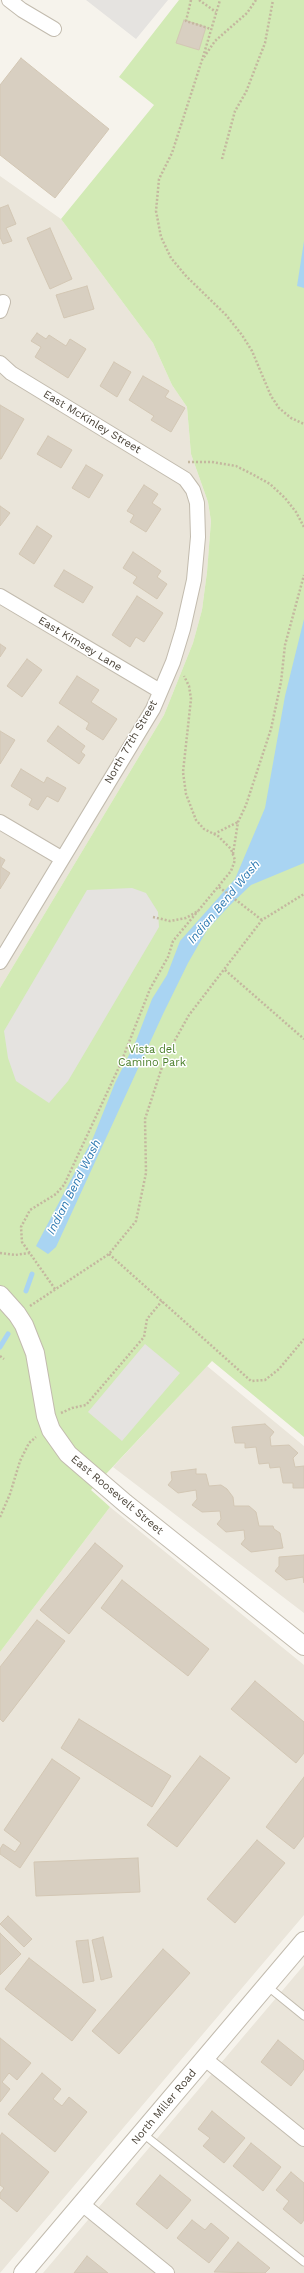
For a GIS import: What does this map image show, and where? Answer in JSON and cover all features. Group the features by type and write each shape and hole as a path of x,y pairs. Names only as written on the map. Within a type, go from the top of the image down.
{"street":[{"path":"9,0 22,10 54,29"},
{"name":"East McKinley Street","path":"0,363 11,373 185,479"},
{"name":"North 77th Street","path":"0,962 61,858 153,709 179,642 194,580 198,537 197,503 193,490 185,479"},
{"name":"East Kimsey Lane","path":"0,596 160,691"},
{"path":"0,822 61,858"},
{"name":"East Roosevelt Street","path":"0,1295 18,1314 31,1342 49,1422 59,1443 77,1463 304,1646"},
{"name":"North Miller Road","path":"23,2273 304,1941"},
{"path":"205,2059 304,2139"},
{"path":"82,2204 167,2273"}],"lane":[{"path":"266,1986 304,2016"},
{"path":"142,2133 304,2262"}],"path":[{"path":"191,0 186,21 211,29"},
{"path":"199,0 216,12"},
{"path":"220,0 172,153 159,179 156,211 161,237 171,258 186,276 226,315 242,335 252,351 271,396 279,408 291,418 304,424"},
{"path":"202,60 215,41 247,13 256,0"},
{"path":"222,159 235,111 246,92 265,43 273,0"},
{"path":"183,463 212,462 236,466 252,474 270,484 285,498 296,512 304,527"},
{"path":"233,854 238,822 246,804 271,729 281,682 285,645 304,576"},
{"path":"55,1289 22,1242 21,1228 30,1210 56,1194 64,1185 130,1041 150,989 168,957 173,940 219,887 231,871 235,860 231,849 214,834 204,829 196,820 186,794 183,772 191,699 190,686 184,678 184,674"},
{"path":"214,834 238,822"},
{"path":"219,887 262,920"},
{"path":"26,1308 109,1254 136,1221 146,1173 145,1118 165,1058 188,1015 225,970 262,920 304,894"},
{"path":"153,917 170,921 186,918 198,911"},
{"path":"225,970 304,1039"},
{"path":"0,1253 15,1255 30,1253"},
{"path":"109,1254 251,1381 265,1380 279,1369 304,1339"},
{"path":"0,1516 29,1443 49,1422 72,1408 86,1405 144,1338 147,1319 162,1301"},
{"path":"0,1356 4,1359"}],"shaded area":[{"path":"86,0 168,0 136,39"},
{"path":"0,176 61,219 153,343 172,385 187,407 191,454 208,502 211,521 202,610 193,643 164,715 0,988"},
{"path":"132,888 146,893 158,912 159,927 68,1081 49,1103 16,1081 8,1058 4,1031 87,890"},
{"path":"145,1344 180,1373 122,1441 88,1412"},
{"path":"207,1366 304,1446 304,1613 113,1467"},
{"path":"110,1507 304,1665 304,1915 0,2273 0,1652"},
{"path":"304,1965 304,2273 43,2273"}],"green space":[{"name":"Vista del Camino Park","path":"179,0 304,0 304,1437 212,1361 91,1490 110,1507 0,1652 0,988 164,715 193,643 202,610 211,521 208,502 191,454 187,407 172,385 153,343 61,219 154,105 119,77"}],"water":[{"path":"304,241 304,288 297,286"},
{"path":"304,619 304,863 251,885 207,930 188,963 163,1014 56,1247 48,1254 36,1246 93,1138 115,1083 136,1041 152,999 167,975 180,941 235,879 265,808 285,696"}],"building":[{"path":"184,20 206,27 199,50 176,43"},
{"path":"21,58 109,129 55,198 0,155 0,85"},
{"path":"8,205 16,224 6,228 12,241 3,244 0,237 0,208"},
{"path":"50,228 72,279 50,289 27,238"},
{"path":"87,286 94,309 64,318 56,295"},
{"path":"37,333 46,339 49,335 66,346 70,339 86,349 68,378 35,357 41,347 31,341"},
{"path":"114,362 131,372 117,397 100,386"},
{"path":"143,376 169,391 165,397 185,408 171,432 151,420 154,416 129,400"},
{"path":"0,405 24,419 1,459 0,459"},
{"path":"48,436 72,450 61,468 37,454"},
{"path":"86,465 103,475 89,498 72,488"},
{"path":"144,485 158,494 152,503 161,509 146,532 130,522 134,515 127,511"},
{"path":"0,506 10,513 0,526"},
{"path":"37,526 52,536 34,564 19,554"},
{"path":"133,552 161,571 157,577 167,584 157,599 133,583 137,577 123,568"},
{"path":"64,570 93,587 83,603 54,586"},
{"path":"137,596 163,613 144,642 136,637 130,647 112,635"},
{"path":"0,644 6,648 0,657"},
{"path":"27,659 42,670 22,697 7,686"},
{"path":"77,676 99,690 91,702 117,719 103,740 86,729 89,723 59,703"},
{"path":"58,726 85,746 81,752 85,755 79,764 47,741"},
{"path":"0,731 15,740 0,764"},
{"path":"21,769 44,783 47,777 66,788 58,802 47,796 38,810 29,805 32,799 11,786"},
{"path":"0,857 5,860 1,867 10,873 0,889"},
{"path":"265,1424 274,1432 270,1437 271,1446 289,1445 298,1453 293,1458 295,1467 304,1466 304,1488 293,1488 293,1483 283,1483 280,1467 270,1468 269,1463 259,1464 256,1447 245,1448 245,1443 235,1443 232,1427"},
{"path":"196,1469 196,1474 206,1474 209,1486 221,1485 227,1489 233,1497 234,1506 249,1506 256,1512 259,1526 273,1526 274,1529 280,1533 283,1548 251,1552 241,1544 245,1539 244,1530 226,1532 217,1524 221,1519 220,1511 202,1512 192,1505 197,1499 196,1490 178,1493 168,1485 172,1480 171,1472"},
{"path":"95,1543 123,1566 69,1634 40,1610"},
{"path":"304,1555 304,1583 303,1577 286,1580 275,1571 279,1566 279,1557"},
{"path":"122,1580 209,1649 188,1676 101,1608"},
{"path":"37,1620 65,1641 3,1722 0,1719 0,1667"},
{"path":"255,1681 304,1722 304,1753 296,1763 231,1709"},
{"path":"79,1719 171,1776 152,1807 61,1748"},
{"path":"200,1756 230,1778 177,1847 147,1825"},
{"path":"52,1759 80,1778 20,1868 0,1854 0,1849 3,1844 15,1852 21,1843 4,1830"},
{"path":"304,1777 304,1836 294,1849 266,1827"},
{"path":"257,1840 285,1863 235,1923 207,1899"},
{"path":"138,1858 140,1892 36,1896 34,1862"},
{"path":"8,1916 32,1939 24,1947 0,1924"},
{"path":"0,1933 21,1954 0,1975"},
{"path":"103,1937 112,1977 101,1980 92,1940"},
{"path":"88,1940 94,1981 83,1983 76,1941"},
{"path":"163,1949 190,1973 119,2054 92,2031"},
{"path":"29,1958 96,2010 72,2041 5,1989"},
{"path":"0,2038 31,2063 17,2080 9,2073 2,2082 10,2089 0,2102"},
{"path":"278,2040 304,2061 304,2069 291,2086 261,2062"},
{"path":"42,2073 61,2089 53,2099 62,2106 69,2097 87,2112 55,2152 8,2114"},
{"path":"212,2111 245,2138 224,2163 203,2146 210,2138 198,2129"},
{"path":"2,2133 49,2172 17,2212 0,2198 0,2193 4,2188 0,2185 0,2136"},
{"path":"251,2143 281,2167 263,2191 233,2166"},
{"path":"291,2172 304,2183 304,2220 301,2224 283,2209 289,2201 276,2190"},
{"path":"160,2175 191,2200 167,2229 136,2204"},
{"path":"192,2220 205,2230 211,2223 229,2238 209,2263 177,2238"},
{"path":"238,2242 270,2268 265,2273 214,2272"},
{"path":"87,2256 108,2273 74,2273"}],"waterway":[{"name":"Indian Bend Wash","path":"26,1291 32,1274"},
{"name":"Indian Bend Wash","path":"0,1347 8,1334"}]}
